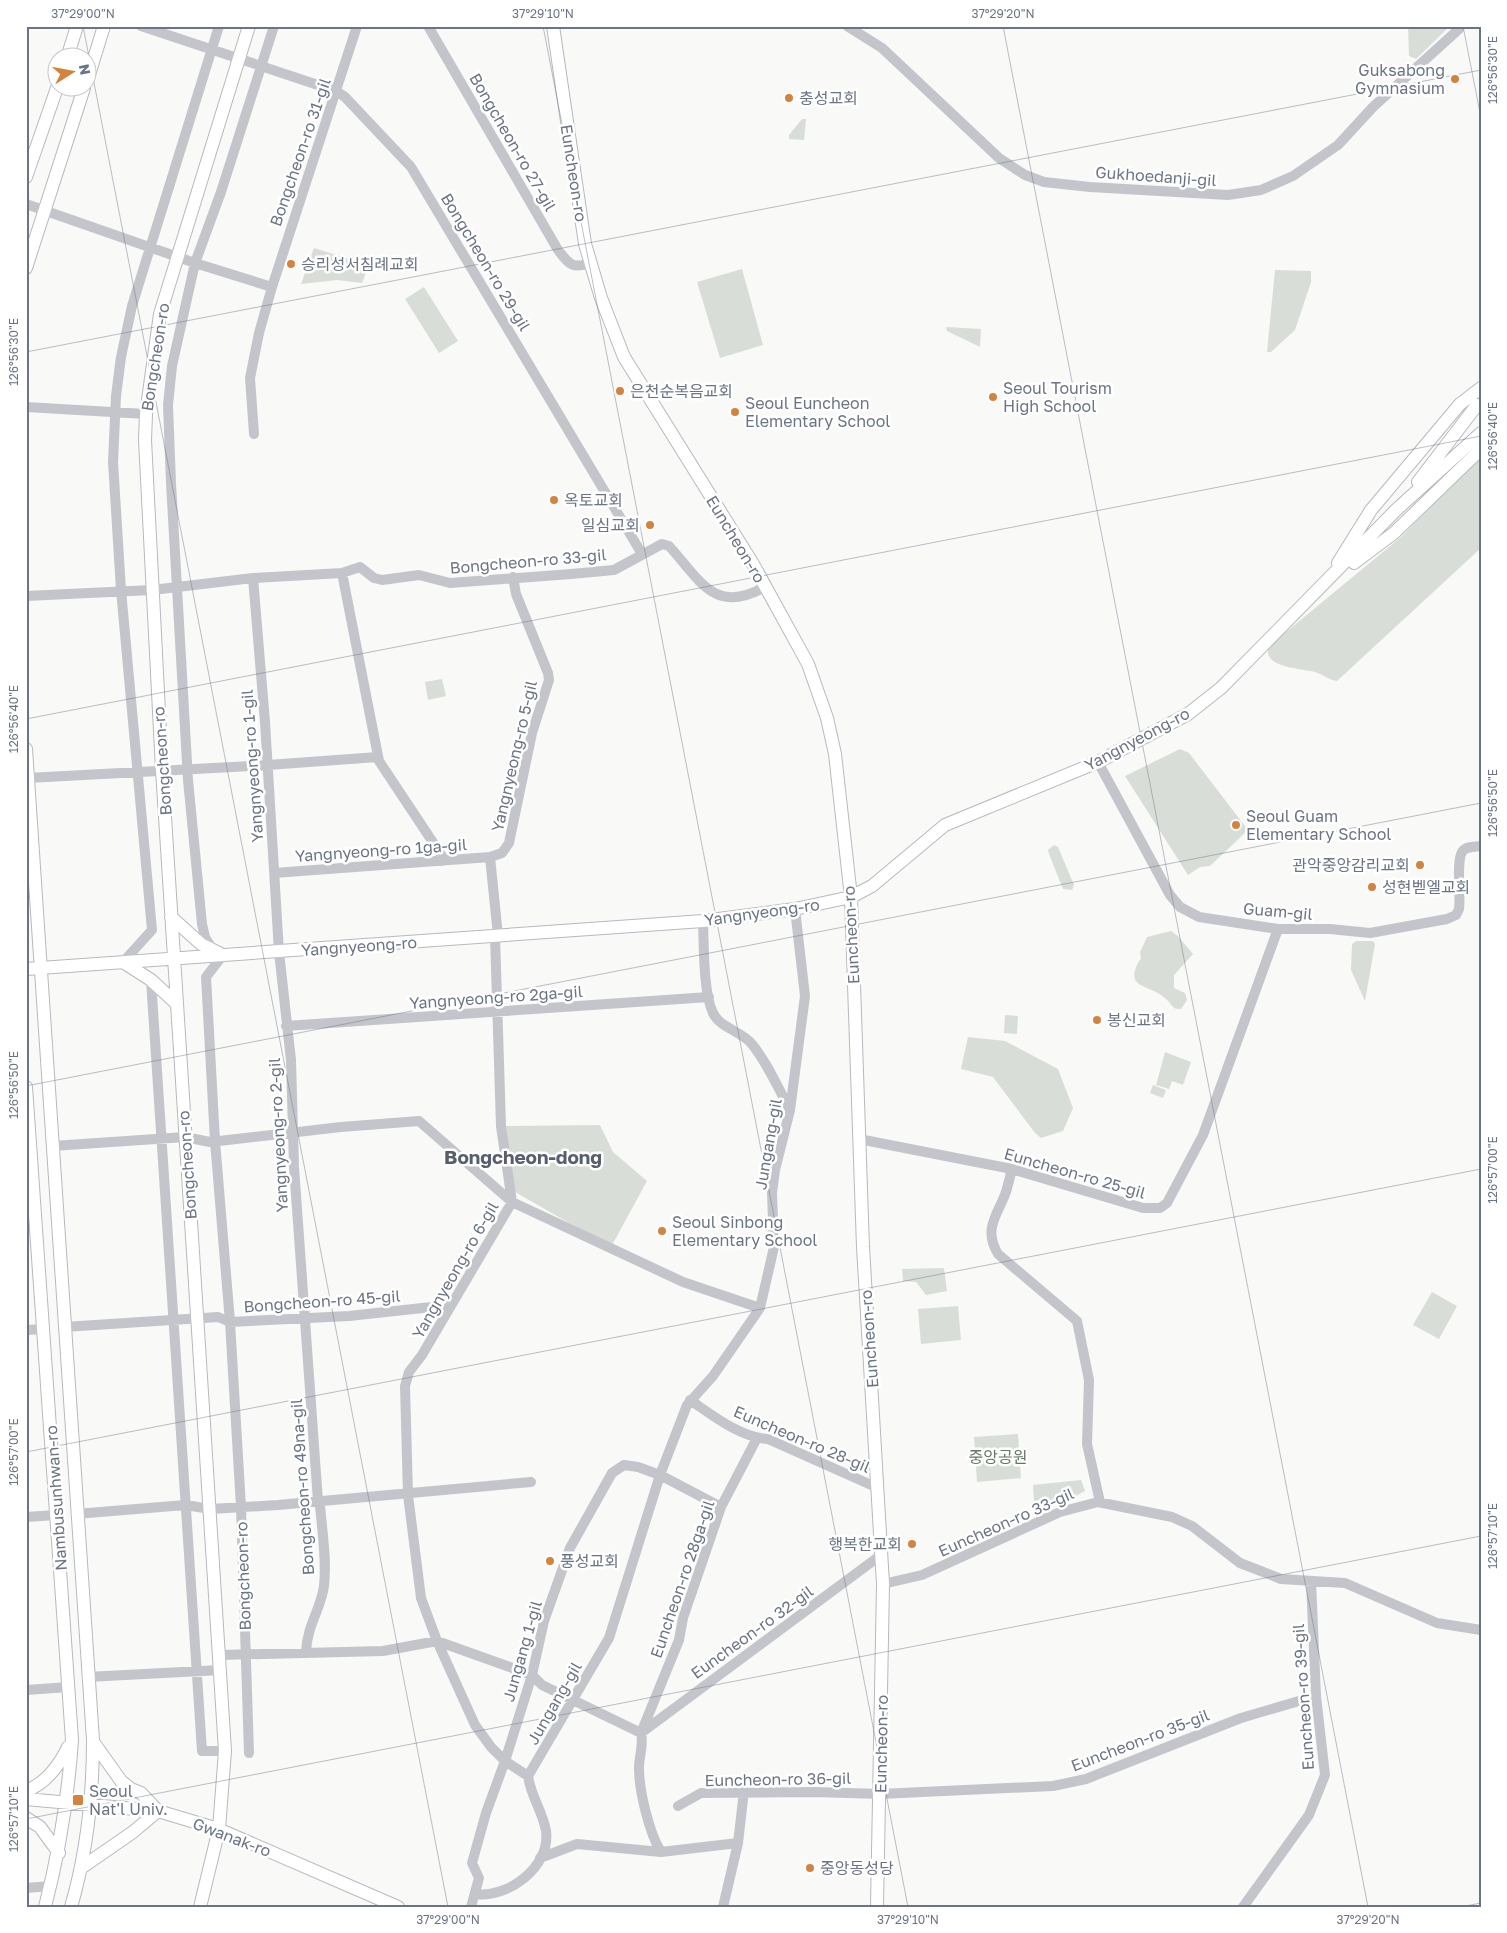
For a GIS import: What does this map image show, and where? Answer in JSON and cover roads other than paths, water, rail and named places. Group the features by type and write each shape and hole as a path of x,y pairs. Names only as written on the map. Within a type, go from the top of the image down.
{"main road":[{"path":"70,48 77,26"},
{"path":"97,48 104,26"},
{"name":"Bongcheon-ro","path":"200,1907 219,1829 225,1751 211,1509 176,1004 162,770 146,491 146,414 160,314 249,26"},
{"name":"Euncheon-ro","path":"553,26 578,202 591,263 624,357 765,586 808,664 827,718 835,754 851,897 863,1247 883,1584 877,1907"},
{"path":"26,177 53,98"},
{"path":"26,268 81,98"},
{"path":"1323,587 1371,510 1460,404 1478,394"},
{"name":"Yangnyeong-ro","path":"1396,510 1478,394"},
{"name":"Yangnyeong-ro","path":"26,970 174,959 218,953 279,952 702,921 795,909 851,897 872,886 945,825 1098,762 1175,722 1207,700 1323,587 1396,510 1481,433"},
{"path":"1323,587 1394,533 1481,449"},
{"name":"Nambusunhwan-ro","path":"26,749 43,968 64,1327 92,1740 92,1804 81,1868 71,1907"},
{"path":"171,917 201,944 218,953"},
{"path":"124,962 151,980 176,1004"},
{"name":"Nambusunhwan-ro","path":"26,1087 72,1740 59,1853 46,1907"},
{"path":"27,1097 29,1104 39,1108 46,1106 50,1096"},
{"path":"32,1163 36,1154 43,1152 52,1156 54,1162"},
{"path":"26,1791 36,1787 55,1768 72,1740"},
{"path":"81,1868 133,1832 158,1810 141,1793 121,1781 92,1740"},
{"name":"Gwanak-ro","path":"26,1799 158,1810 219,1829 398,1907"},
{"path":"26,1818 40,1827 59,1853"}],"street":[{"path":"142,26 239,58"},
{"name":"Bongcheon-ro","path":"124,962 152,930 121,590 114,462 120,357 132,306 219,26"},
{"name":"Bongcheon-ro","path":"249,1752 241,1507 230,1322 215,1141 206,977 218,953 205,938 202,924 188,769 168,405 172,366 195,263 221,192 274,26"},
{"name":"Bongcheon-ro 31-gil","path":"254,434 250,378 259,333 272,287 357,26"},
{"name":"Bongcheon-ro 27-gil","path":"428,26 558,250 572,266 578,268 591,263"},
{"name":"Gukhoedanji-gil","path":"847,26 882,48 999,158 1025,175 1044,182 1090,187 1228,195 1261,190 1293,176 1338,145 1373,107 1458,29"},
{"name":"Bongcheon-ro 29-gil","path":"239,58 336,91 345,97 411,167 642,554"},
{"path":"28,204 177,257 272,287"},
{"path":"26,407 146,414"},
{"name":"Bongcheon-ro 33-gil","path":"152,590 253,578 342,573 363,567 374,578 382,580 419,574 450,583 614,570 656,545 668,545 703,584 724,597 744,596 765,586"},
{"path":"342,573 378,761 442,856 442,861"},
{"name":"Yangnyeong-ro 5-gil","path":"490,857 502,853 509,843 532,733 549,680 548,673 516,594 512,577"},
{"name":"Yangnyeong-ro 1-gil","path":"253,578 268,765 279,952"},
{"path":"26,596 152,590"},
{"path":"28,778 378,757"},
{"name":"Guam-gil","path":"1098,762 1163,883 1180,907 1204,918 1278,929 1330,929 1370,933 1447,919 1456,915 1460,909 1460,859 1462,851 1467,847 1481,846"},
{"path":"490,857 497,936"},
{"name":"Yangnyeong-ro 1ga-gil","path":"274,873 490,857"},
{"name":"Jungang-gil","path":"528,1776 574,1701 616,1622 660,1475 690,1400 713,1376 760,1308 774,1247 772,1193 775,1170 790,1110 805,996 795,909"},
{"path":"702,921 709,997 713,1013 719,1021 744,1037 754,1047 790,1110"},
{"name":"Euncheon-ro 25-gil","path":"859,1139 1012,1169 1147,1209 1160,1208 1167,1203 1203,1134 1278,929"},
{"name":"Yangnyeong-ro 6-gil","path":"497,936 500,1126 512,1202 422,1355 409,1372 405,1386 408,1495 421,1598 437,1641 475,1725 491,1747 505,1761 528,1776"},
{"name":"Yangnyeong-ro 2-gil","path":"279,952 291,1060 293,1132 305,1318"},
{"name":"Bongcheon-ro","path":"151,980 160,1139 202,1751 225,1751"},
{"name":"Yangnyeong-ro 2ga-gil","path":"286,1026 709,997"},
{"path":"53,1146 185,1137 210,1142 293,1132 419,1122 512,1202 683,1282 760,1308"},
{"path":"1012,1169 1006,1191 992,1225 992,1243 998,1254 1077,1320 1090,1380 1087,1444 1100,1502"},
{"name":"Bongcheon-ro 45-gil","path":"198,1318 218,1317 230,1322 364,1315 450,1306"},
{"path":"64,1327 198,1318"},
{"name":"Bongcheon-ro 49na-gil","path":"305,1318 318,1500 320,1505 324,1587 310,1626 306,1652"},
{"path":"26,1330 44,1329"},
{"name":"Euncheon-ro 28-gil","path":"690,1400 710,1414 757,1438 768,1439 878,1488"},
{"name":"Euncheon-ro 28ga-gil","path":"661,1852 655,1843 641,1788 639,1767 643,1742 641,1733 679,1640 684,1618 720,1507 757,1438"},
{"name":"Jungang 1-gil","path":"475,1894 479,1878 472,1863 486,1813 505,1761 532,1675 544,1621 570,1548 612,1473 618,1468 628,1465 660,1475"},
{"path":"660,1475 720,1507"},
{"path":"211,1509 408,1495 531,1482"},
{"name":"Euncheon-ro 33-gil","path":"883,1584 922,1575 1060,1512 1078,1505 1100,1502 1172,1517 1192,1526 1240,1563 1281,1579 1311,1581"},
{"name":"Bongcheon-ro","path":"76,1514 185,1505 211,1509"},
{"path":"26,1517 57,1515"},
{"name":"Euncheon-ro 32-gil","path":"641,1733 881,1555"},
{"path":"1311,1581 1345,1583 1437,1623 1481,1630"},
{"name":"Euncheon-ro 39-gil","path":"1243,1907 1309,1815 1325,1774 1316,1696 1311,1581"},
{"path":"220,1654 383,1651 437,1641 532,1675 542,1684 641,1733"},
{"path":"87,1677 221,1670"},
{"path":"26,1690 69,1687"},
{"name":"Euncheon-ro 35-gil","path":"880,1794 1005,1790 1073,1783 1240,1718 1316,1696"},
{"path":"471,1907 475,1894 491,1894 510,1886 529,1875 540,1858 546,1833 530,1791 528,1776"},
{"path":"723,1907 738,1843 744,1791"},
{"name":"Euncheon-ro 36-gil","path":"678,1806 701,1793 744,1791 880,1794"},
{"path":"540,1858 577,1844 661,1852 738,1843"},
{"path":"26,1888 51,1886"}],"place":[{"name":"Guksabong Gymnasium","path":"1455,79"},
{"name":"충성교회","path":"789,98"},
{"name":"승리성서침례교회","path":"291,264"},
{"name":"은천순복음교회","path":"620,391"},
{"name":"Seoul Tourism High School","path":"993,397"},
{"name":"Seoul Euncheon Elementary School","path":"735,412"},
{"name":"옥토교회","path":"554,500"},
{"name":"일심교회","path":"650,525"},
{"name":"Seoul Guam Elementary School","path":"1236,825"},
{"name":"관악중앙감리교회","path":"1420,865"},
{"name":"성현벧엘교회","path":"1372,887"},
{"name":"봉신교회","path":"1097,1020"},
{"name":"Seoul Sinbong Elementary School","path":"662,1231"},
{"name":"행복한교회","path":"912,1544"},
{"name":"풍성교회","path":"550,1561"},
{"name":"Seoul Nat'l Univ.","path":"78,1800"},
{"name":"중앙동성당","path":"810,1868"}],"district":[{"name":"Bongcheon-dong","path":"523,1157"}],"park label":[{"name":"중앙공원","path":"998,1457"}]}
